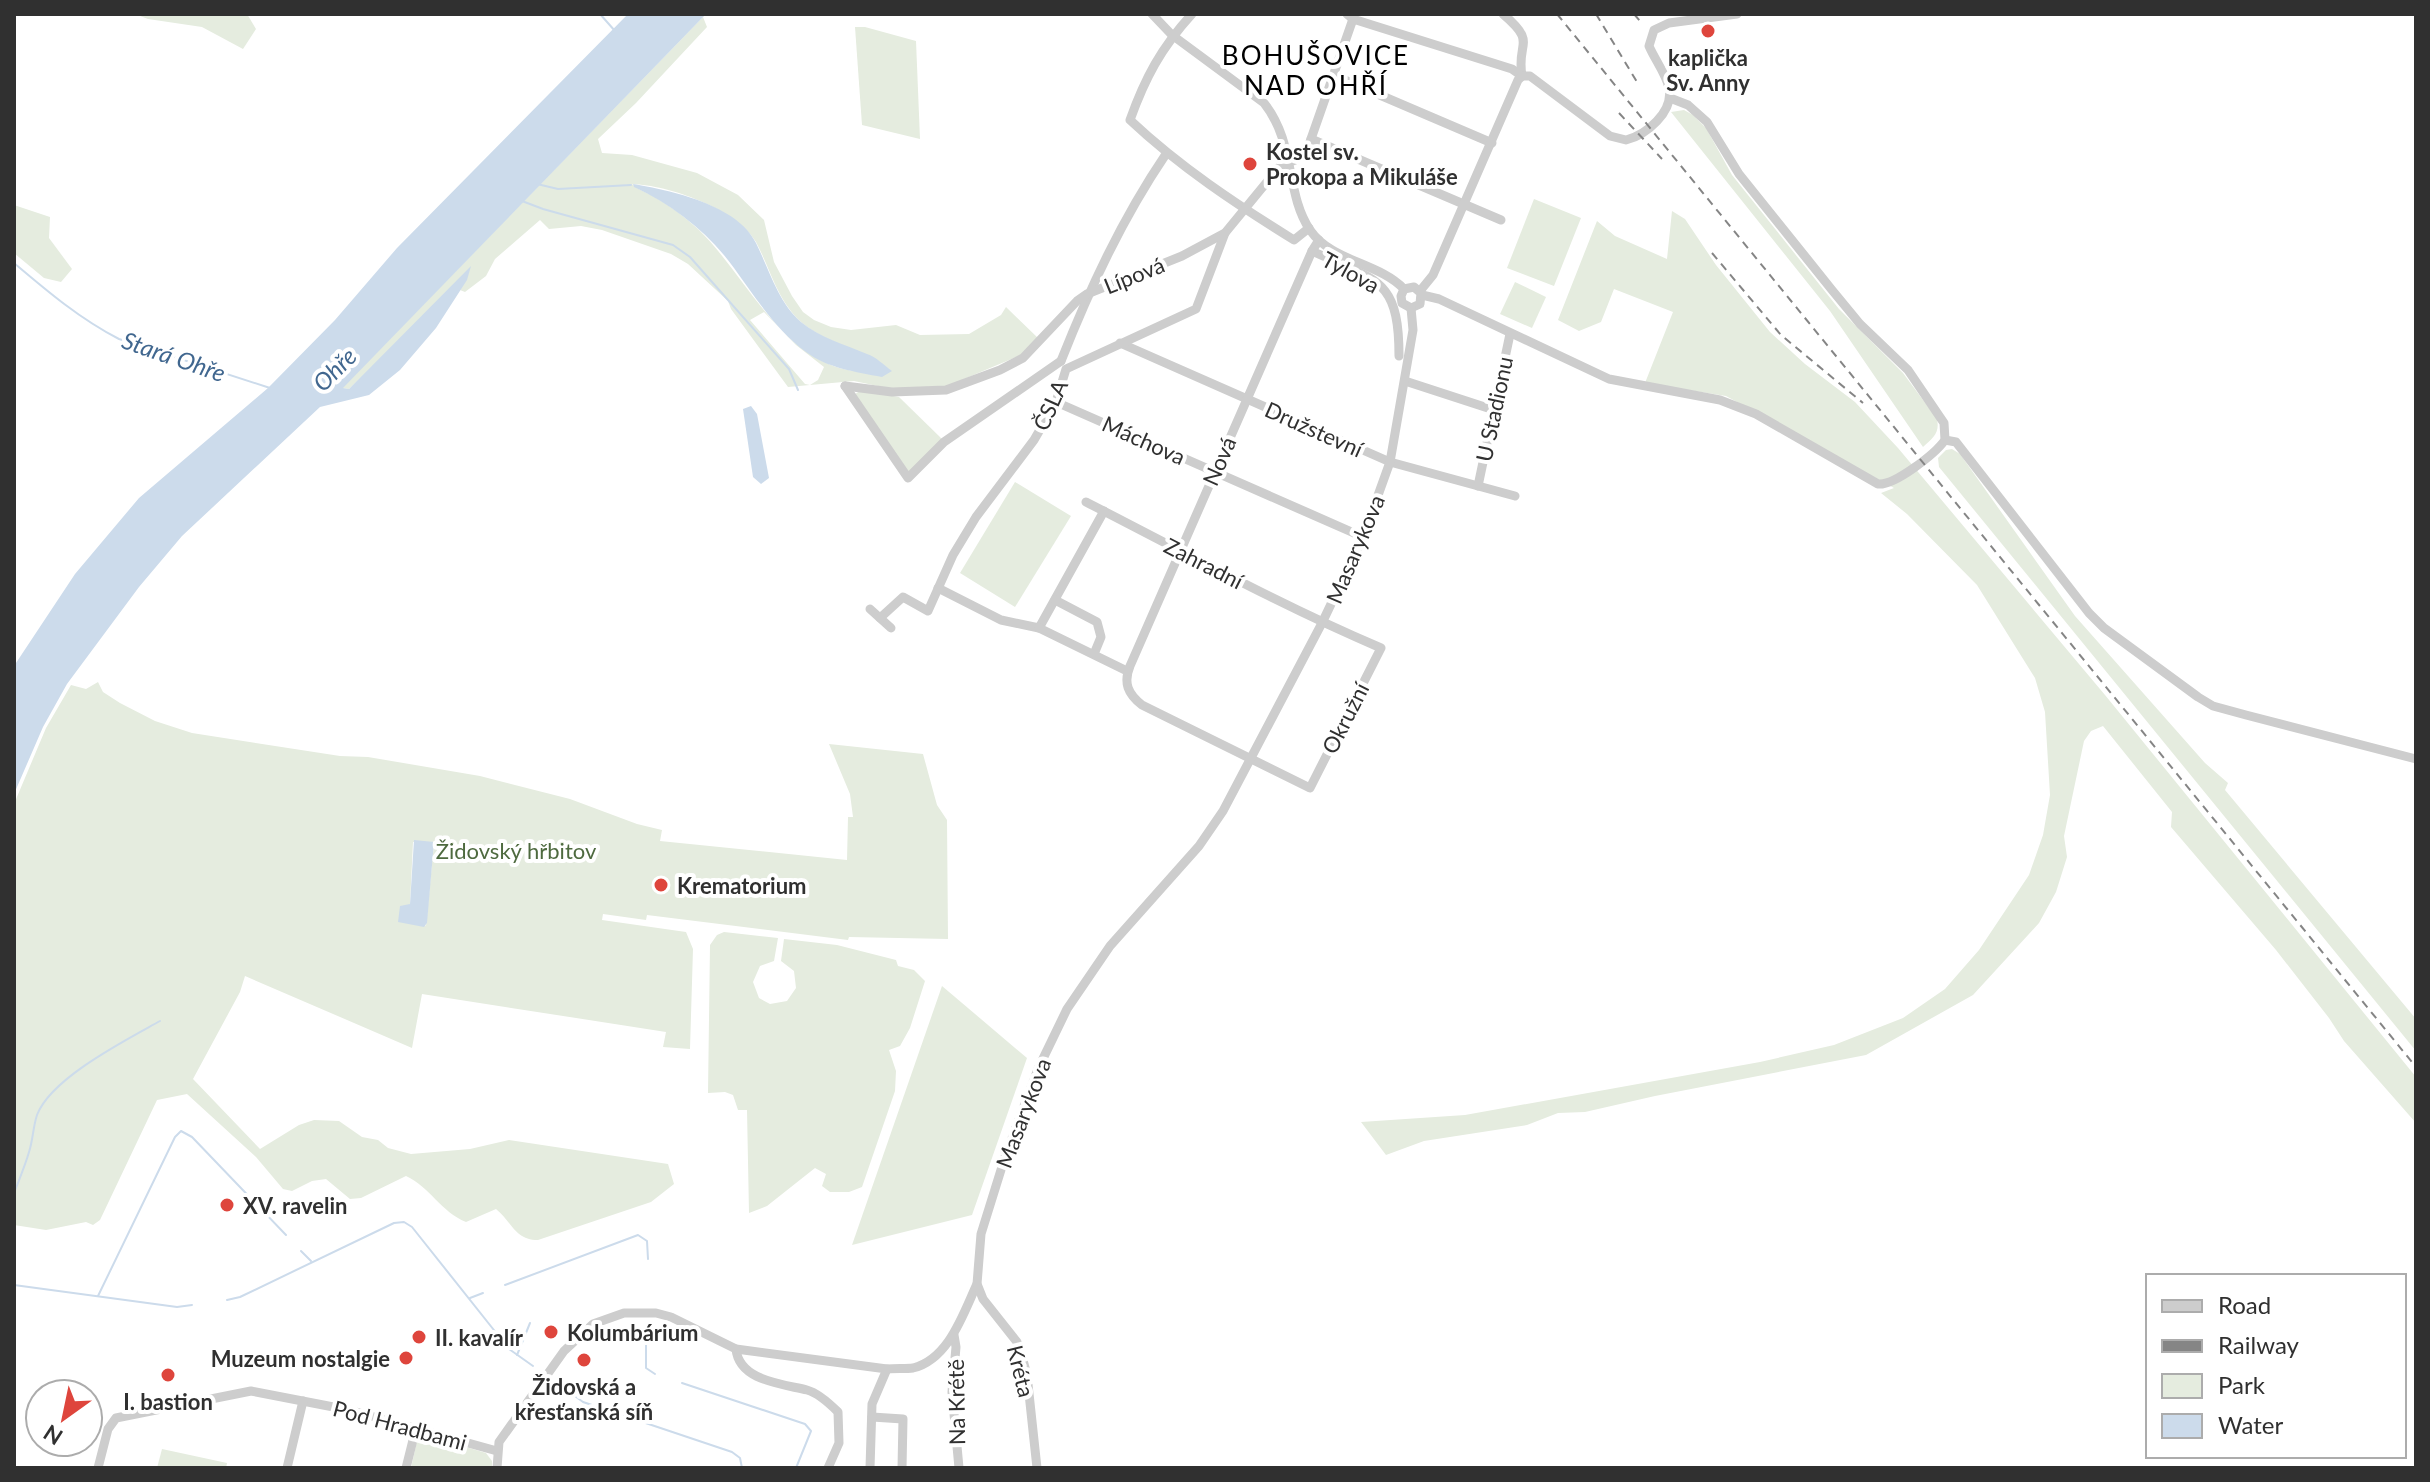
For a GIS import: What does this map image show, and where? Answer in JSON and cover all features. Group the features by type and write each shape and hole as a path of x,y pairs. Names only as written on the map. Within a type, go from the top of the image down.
{"street":[{"path":"1152,14 1172,35 1264,103 1279,125 1301,211 1319,240"},
{"path":"1192,14 1172,35 1152,65 1130,120 1166,154 1243,209 1294,240 1309,228"},
{"path":"1421,293 1414,287 1404,289 1401,299 1411,308 1420,304 1421,293 1433,275 1522,76 1525,38 1503,14"},
{"path":"1501,220 1311,139 1348,32 1350,17 1532,77 1610,136 1620,140 1635,138 1648,129 1664,111 1670,98 1669,86 1649,46 1654,30 1669,23 1737,14"},
{"path":"1333,75 1492,143"},
{"path":"1670,98 1694,108 1707,122 1745,183 1864,329 1905,366 1944,423 1945,440"},
{"name":"Lípová","path":"1064,365 1087,294 1182,256 1225,233 1280,166 1305,156 1311,139"},
{"path":"1064,365 944,442 908,478 845,386 892,392 946,390 1023,358 1087,294 1138,196 1166,154"},
{"name":"ČSLA","path":"880,618 903,597 928,611 976,517 1034,440 1056,402 1064,365 1196,309 1225,233"},
{"name":"Tylova","path":"1399,356 1396,309 1382,285 1312,251 1319,240 1345,257 1385,275 1404,289"},
{"name":"Nová","path":"1127,671 1312,251"},
{"name":"U Stadionu","path":"1421,293 1510,334 1478,486"},
{"name":"Masarykova","path":"954,1335 977,1284 981,1234 1018,1119 1067,1009 1103,955 1199,846 1245,774 1363,537 1390,462 1413,330 1411,308"},
{"path":"1510,334 1609,379 1720,400 1756,414 1878,484 1891,483 1945,440 1956,442 2089,613 2104,628 2198,697 2213,706 2416,759"},
{"name":"Družstevní","path":"1120,343 1390,462 1515,496"},
{"path":"1405,381 1494,410"},
{"name":"Máchova","path":"1056,402 1363,537"},
{"name":"Zahradní","path":"1086,502 1322,623"},
{"path":"1039,628 1104,511"},
{"path":"938,588 1001,620 1039,628 1127,671 1126,683 1131,696 1142,705 1252,760"},
{"path":"1055,600 1097,622 1101,637 1094,654"},
{"path":"870,609 891,628"},
{"name":"Okružní","path":"1252,760 1310,788 1381,648 1322,623"},
{"name":"Kréta","path":"977,1284 983,1299 1017,1342 1021,1353 1027,1375 1037,1468"},
{"path":"497,1468 499,1442 564,1351 593,1324 607,1317 640,1312 671,1317 736,1349 887,1369 912,1368 928,1362 954,1335"},
{"name":"Na Krétě","path":"954,1335 953,1410 959,1468"},
{"path":"736,1349 737,1359 748,1372 795,1389 813,1392 838,1412 839,1443 828,1468"},
{"path":"870,1468 872,1404 887,1369"},
{"name":"Pod Hradbami","path":"98,1468 111,1422 123,1414 251,1391 349,1410 497,1451"},
{"path":"287,1468 303,1401"},
{"path":"872,1417 903,1419 902,1468"},
{"path":"406,1468 416,1428"}],"green space":[{"path":"135,14 247,14 256,29 243,49 202,27 148,19"},
{"path":"703,17 707,27 598,139 602,153 632,155 697,173 738,195 764,220 774,262 803,312 814,320 851,330 896,325 920,335 969,334 1001,315 1006,307 1038,338 1021,355 945,387 892,389 854,381 810,385 788,387 728,301 688,264 671,254 602,230 581,226 549,229 540,220 495,259 486,276 465,292 460,290 467,277 349,389 342,388","holes":["632,184 682,194 734,219 756,242 780,294 801,322 891,371 848,370 824,362 802,348 765,311 698,229 671,207","764,312 796,345 824,367 818,380 810,385 805,384 750,320"]},
{"path":"855,27 916,41 920,139 862,125"},
{"path":"1684,110 1706,128 1732,175 1839,309 1903,373 1937,419 1937,432 1923,447 1830,311 1671,112"},
{"path":"1534,199 1581,218 1554,286 1507,268"},
{"path":"14,205 50,217 49,238 72,269 61,282 44,278 14,253"},
{"path":"1672,211 1685,219 1716,265 1770,332 1805,364 1855,402 1898,448 2105,695 2416,1077 2416,1123 2344,1041 2276,950 2171,827 2172,812 2103,726 2091,731 2084,741 2064,836 2067,857 2056,892 2039,923 1973,995 1866,1055 1585,1112 1558,1113 1527,1125 1424,1141 1386,1155 1361,1122 1465,1115 1760,1062 1834,1045 1903,1018 1945,989 1979,950 2029,875 2043,835 2050,795 2045,712 2035,678 1977,585 1907,514 1881,493 1894,488 1726,396 1645,383 1673,312 1614,289 1601,322 1579,331 1558,320 1597,221 1615,236 1667,259"},
{"path":"1515,282 1546,297 1532,328 1500,314"},
{"path":"862,390 899,397 943,440 910,474 855,394"},
{"path":"1952,449 1960,454 2075,616 2205,763 2228,783 2225,790 2416,1019 2416,1051 1939,467 1938,458 1946,450"},
{"path":"1015,482 1071,516 1015,607 960,573"},
{"name":"Židovský hřbitov","path":"98,682 103,692 120,703 155,721 192,733 480,776 570,799 662,830 660,841 847,860 848,817 853,817 850,794 829,744 923,754 937,805 947,820 948,939 849,937 848,940 647,915 646,920 603,914 602,920 686,932 693,949 690,1049 663,1047 666,1032 422,994 412,1048 245,976 240,992 193,1079 260,1149 299,1125 314,1120 339,1121 362,1137 378,1140 388,1148 411,1154 470,1149 509,1140 668,1164 674,1184 651,1202 538,1240 530,1239 519,1234 496,1209 466,1222 457,1218 422,1186 406,1176 361,1198 350,1199 326,1179 312,1181 292,1191 283,1189 256,1157 187,1094 157,1100 100,1220 93,1225 86,1222 46,1230 14,1225 14,804 46,728 71,685 86,689","holes":["413,842 434,843 426,926 407,907 410,904"]},
{"path":"724,932 778,938 774,961 760,966 753,982 759,998 770,1004 787,1001 796,988 794,971 781,961 784,939 837,945 896,960 898,966 914,970 925,981 910,1028 900,1046 889,1050 896,1071 895,1091 862,1187 849,1192 830,1192 822,1186 826,1174 815,1168 767,1206 749,1213 747,1110 738,1110 733,1095 708,1093 710,945 717,935"},
{"path":"942,986 1027,1058 972,1215 852,1245"},
{"path":"426,1435 486,1453 492,1461 492,1468 411,1468 417,1441"},
{"path":"162,1449 227,1463 226,1468 157,1468"}],"water":[{"name":"Ohře","path":"628,14 706,14 343,388 349,389 471,266 467,280 436,328 400,370 369,395 320,407 182,536 139,587 67,684 43,727 14,794 14,666 75,574 139,498 268,388 335,320 397,248"},
{"path":"633,184 683,195 719,209 734,219 756,243 780,295 801,322 824,337 874,357 892,371 882,377 852,371 832,366 806,352 776,323 724,255 702,232"},
{"path":"751,406 757,414 769,478 761,484 753,477 743,409"},
{"path":"414,840 434,842 427,923 424,927 398,922 400,906 410,904"}],"waterway":[{"path":"600,14 615,31"},
{"path":"537,184 558,189 631,185"},
{"path":"522,201 673,245 690,257 789,369 798,390"},
{"name":"Stará Ohře","path":"14,263 77,314 119,339 270,388"},
{"path":"14,1193 29,1152 37,1115 45,1101 57,1087 91,1061 160,1021"},
{"path":"98,1296 175,1137 181,1131 192,1137 286,1235"},
{"path":"227,1300 240,1297 394,1223 404,1222 412,1227 509,1349 533,1366"},
{"path":"505,1285 638,1235 647,1241 648,1259"},
{"path":"301,1251 311,1261"},
{"path":"14,1285 177,1307 192,1305"},
{"path":"470,1298 483,1293"},
{"path":"517,1355 530,1323"},
{"path":"646,1329 646,1368 655,1374"},
{"path":"682,1383 805,1424 811,1431 796,1468"},
{"path":"560,1385 583,1402 732,1452 740,1458 742,1468"}],"railway":[{"path":"1557,14 2416,1067"},
{"path":"1596,14 1637,82"},
{"path":"1634,14 1640,21"},
{"path":"1619,113 1662,159"},
{"path":"1712,253 1781,335 1863,403"}],"place":[{"name":"kaplička Sv. Anny","path":"1708,31"},
{"name":"Kostel sv. Prokopa a Mikuláše","path":"1250,164"},
{"name":"Krematorium","path":"661,885"},
{"name":"XV. ravelin","path":"227,1205"},
{"name":"Kolumbárium","path":"551,1332"},
{"name":"II. kavalír","path":"419,1337"},
{"name":"Muzeum nostalgie","path":"406,1358"},
{"name":"Židovská a křesťanská síň","path":"584,1360"},
{"name":"I. bastion","path":"168,1375"}],"district":[{"name":"BOHUŠOVICE NAD OHŘÍ","path":"1316,70"}]}
